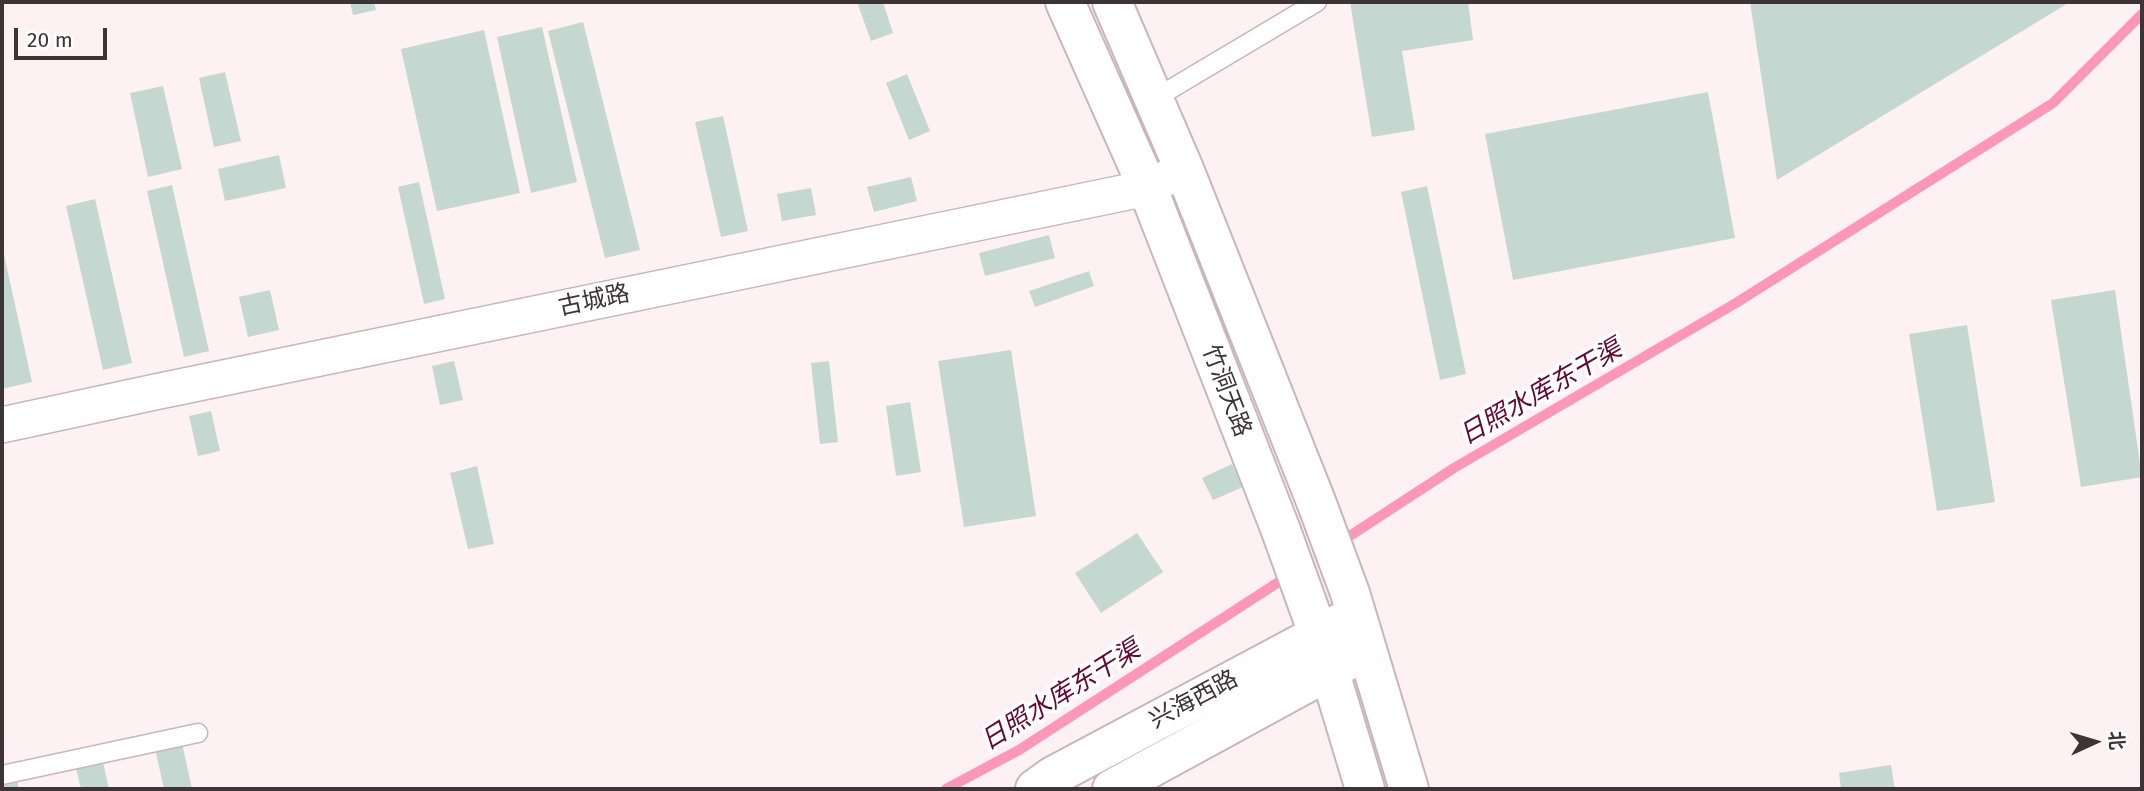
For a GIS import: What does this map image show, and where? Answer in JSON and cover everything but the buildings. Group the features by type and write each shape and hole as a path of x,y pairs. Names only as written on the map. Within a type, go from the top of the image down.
{"main road":[{"name":"竹洞天路","path":"1065,2 1147,188 1280,528 1314,621 1365,789"},
{"name":"竹洞天路","path":"1112,2 1184,169 1317,504 1357,619 1409,789"},
{"name":"兴海西路","path":"1035,789 1314,621 1357,619"},
{"name":"兴海西路","path":"1112,789 1329,670 1357,619"}],"street":[{"name":"古城路","path":"2,425 1147,188 1184,169"}],"lane":[{"path":"1154,99 1317,2"},
{"path":"2,775 198,733"}],"waterway":[{"name":"日照水库东干渠","path":"1339,543 1454,468 1736,303 2053,103 2142,14"},
{"name":"日照水库东干渠","path":"946,789 1019,750 1288,576"}]}
